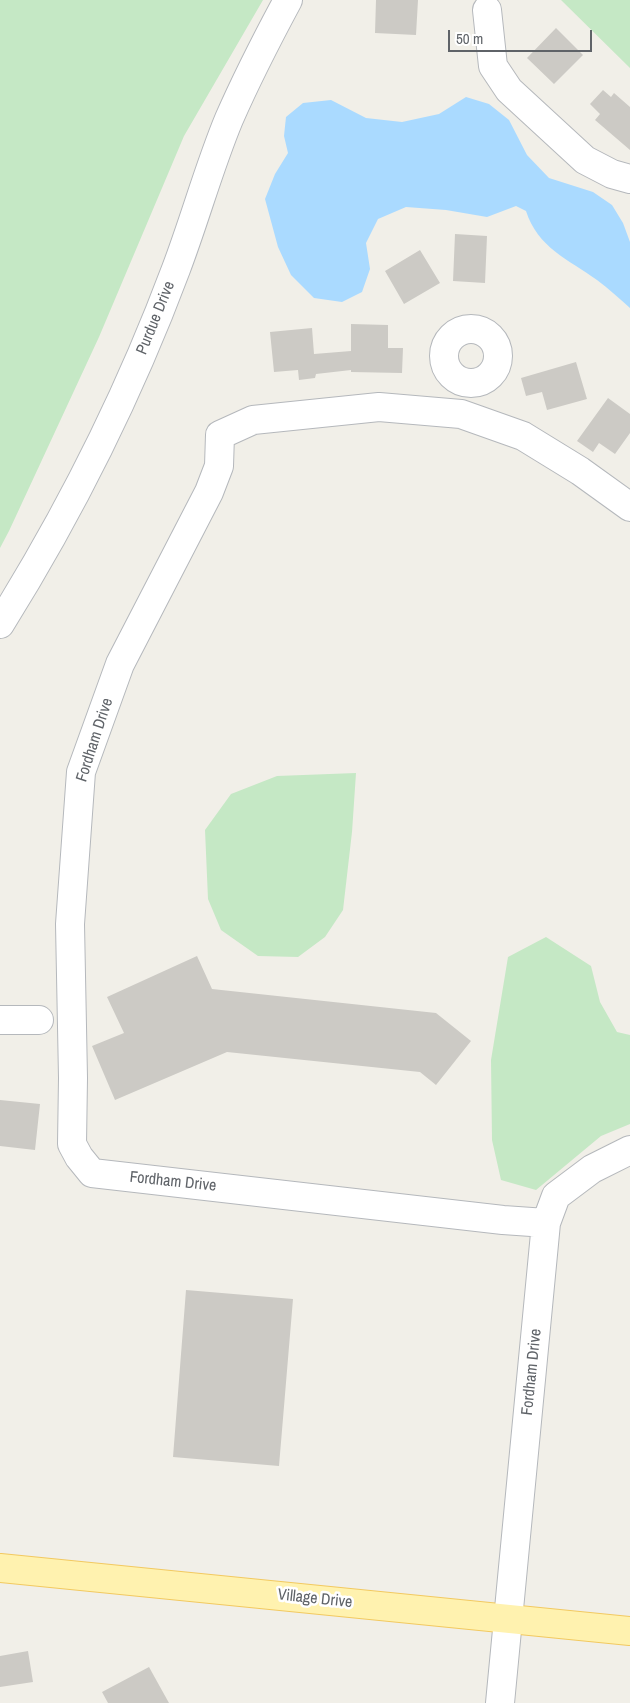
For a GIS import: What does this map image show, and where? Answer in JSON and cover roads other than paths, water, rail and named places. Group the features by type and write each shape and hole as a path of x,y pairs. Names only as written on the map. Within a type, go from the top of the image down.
{"main road":[{"name":"Village Drive","path":"0,1568 630,1631"}],"street":[{"name":"Purdue Drive","path":"0,624 63,516 93,458 136,366 176,269 229,120 258,56 288,0"},
{"path":"487,10 493,66 509,90 585,160 612,174 630,179"},
{"path":"466,382 461,414 523,436 580,470 630,507"},
{"name":"Fordham Drive","path":"461,414 379,407 253,420 220,434 219,466 209,492 120,664 81,772 70,924 73,1078 72,1144 79,1157 92,1173 503,1220 546,1222 500,1703"},
{"path":"0,1020 39,1020"},
{"path":"546,1222 556,1196 592,1169 630,1150"}],"water":[{"path":"466,97 489,104 509,120 527,155 549,178 593,192 612,205 623,223 630,242 630,308 601,283 546,244 531,224 526,211 516,206 487,217 446,210 406,207 378,219 366,243 370,269 362,292 342,302 314,298 291,275 278,247 265,199 275,174 288,153 284,136 286,117 303,103 331,100 366,118 402,122 439,114"}]}
